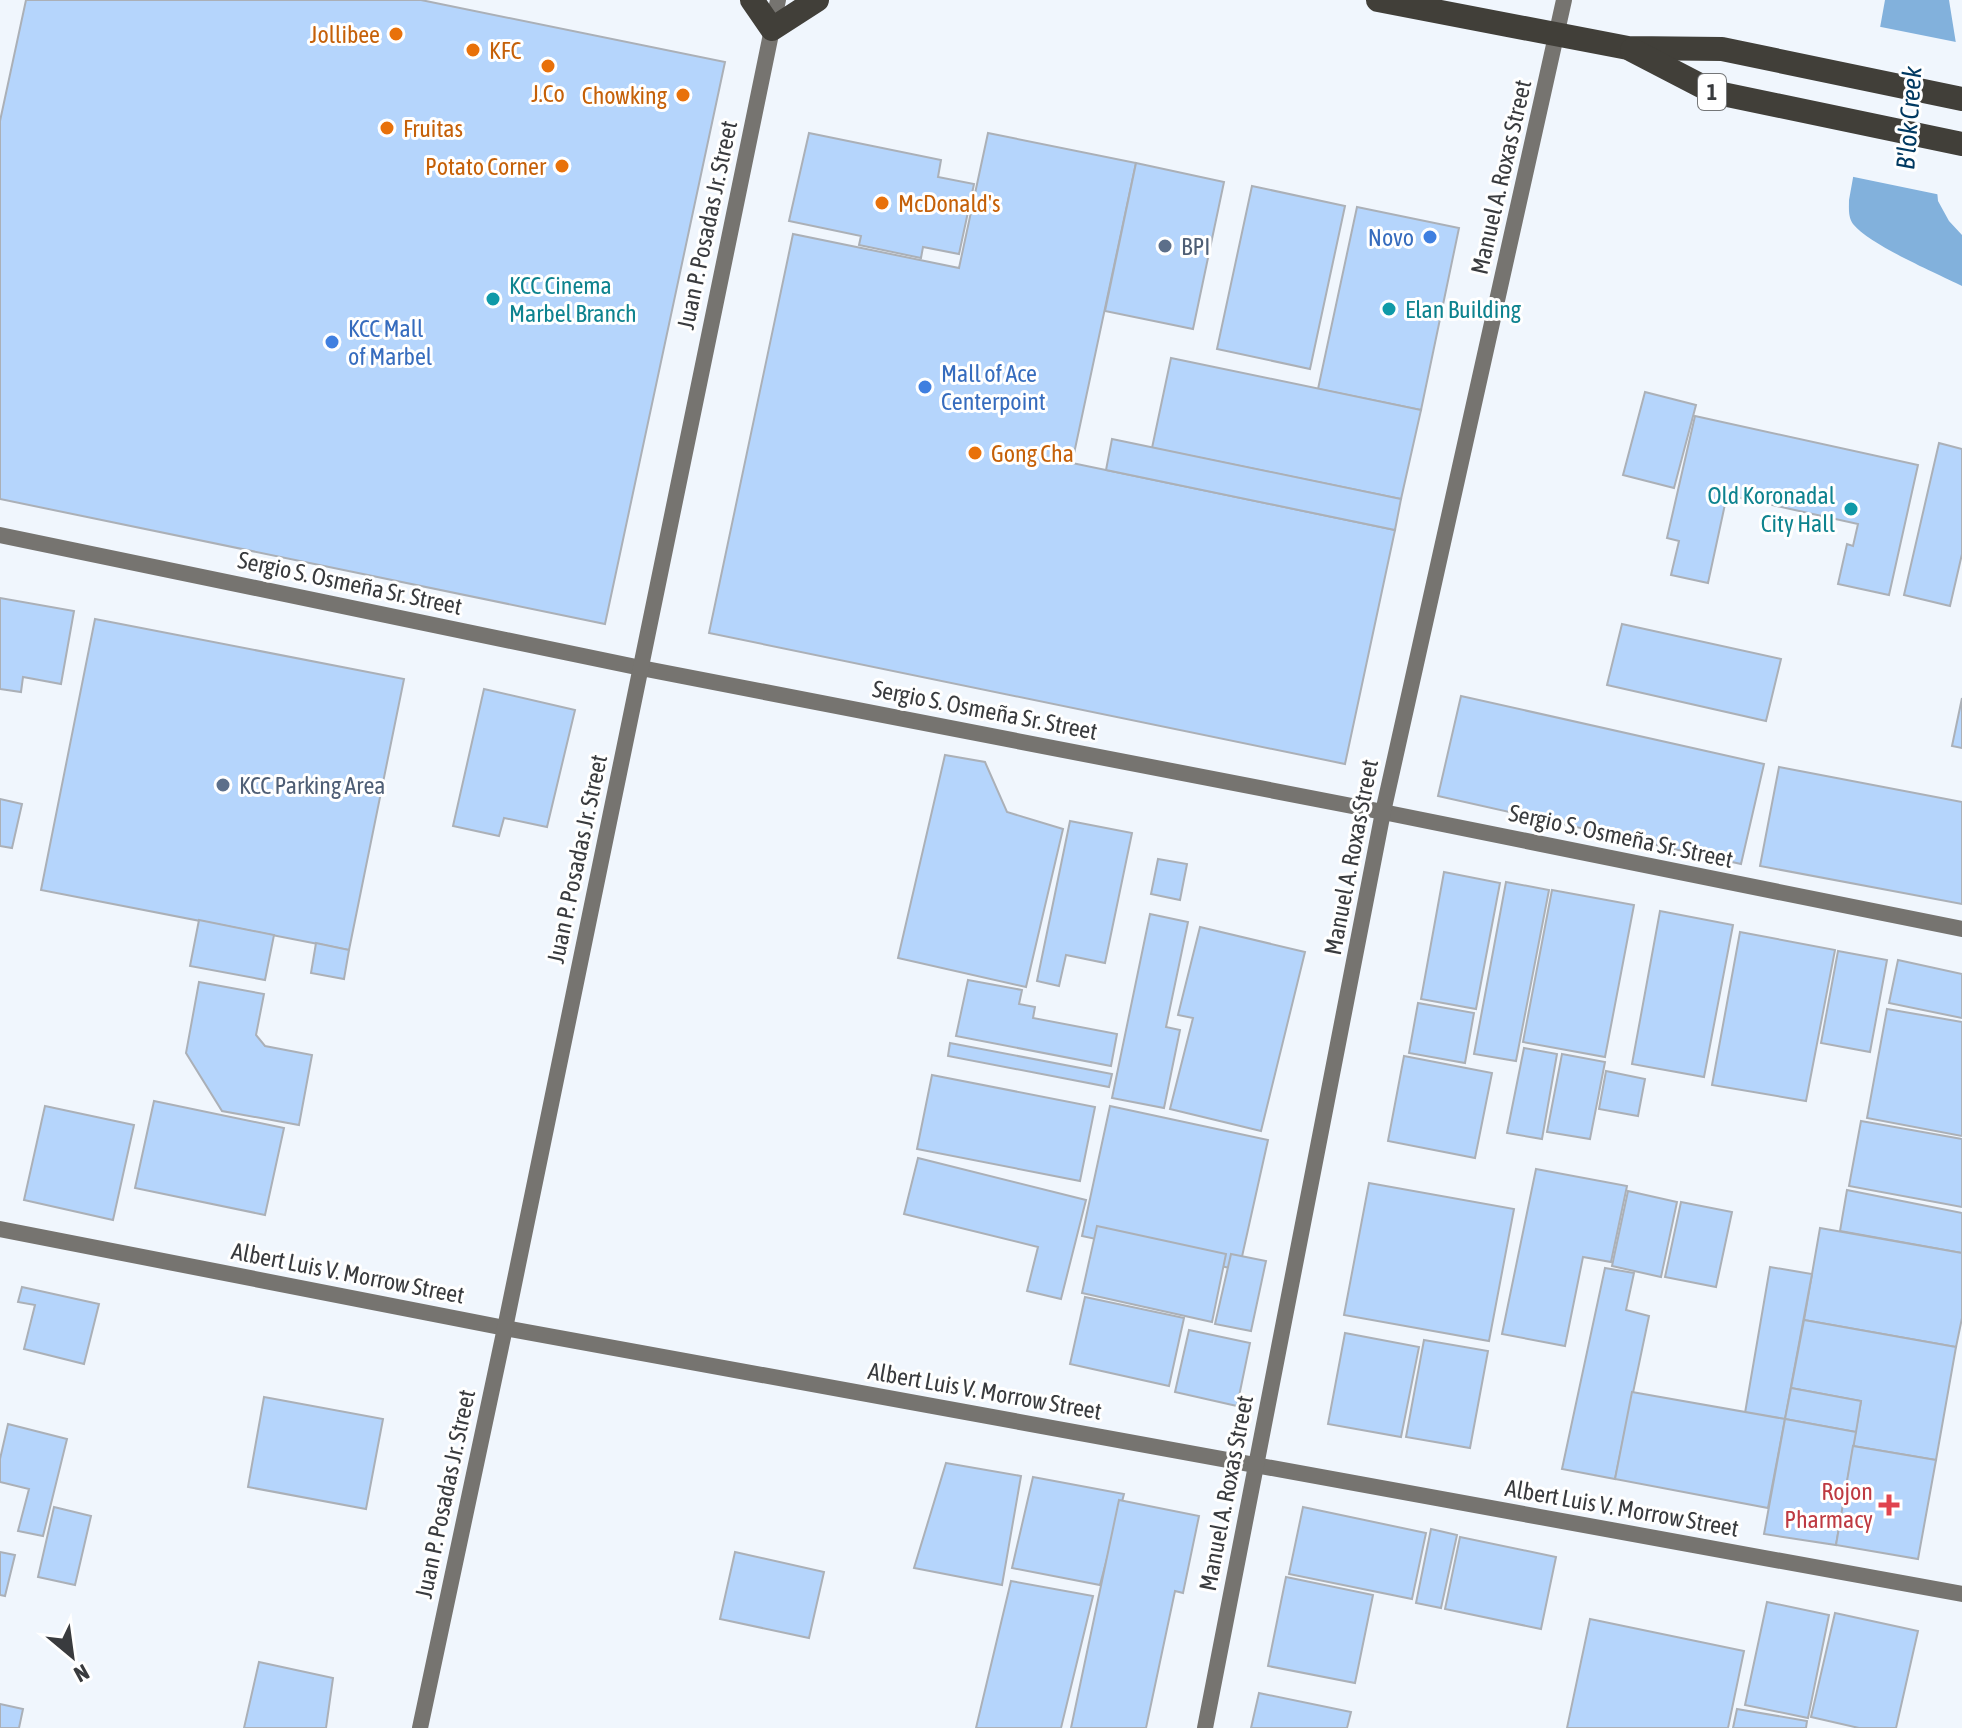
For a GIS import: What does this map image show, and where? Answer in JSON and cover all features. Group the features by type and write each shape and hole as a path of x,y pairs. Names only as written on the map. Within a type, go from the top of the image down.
{"highway":[{"path":"752,0 772,29 817,0"},
{"name":"1","path":"1378,0 1628,48 1722,49 1962,99"},
{"name":"1","path":"1628,48 1713,92 1961,144"}],"street":[{"name":"Juan P. Posadas Jr. Street","path":"420,1728 778,0"},
{"name":"Manuel A. Roxas Street","path":"1205,1728 1383,812 1564,0"},
{"name":"Sergio S. Osmeña Sr. Street","path":"0,535 641,668 1383,812 1962,929"},
{"name":"Albert Luis V. Morrow Street","path":"0,1229 505,1328 1962,1594"}],"water":[{"name":"B'lok Creek","path":"1885,0 1949,0 1958,56 1936,179 1938,201 1949,221 1962,235 1962,286 1874,241 1861,232 1850,218 1849,200"}],"pier":[{"path":"1876,26 1961,43 1962,58 1940,179 1941,195 1849,176"}],"building":[{"name":"KCC Mall of Marbel","path":"26,0 421,0 725,62 605,624 0,499 0,121"},
{"name":"McDonald's","path":"809,133 941,160 938,177 974,184 959,254 923,247 921,258 859,245 861,236 789,221"},
{"name":"Mall of Ace Centerpoint","path":"988,133 1136,163 1072,463 1395,530 1345,764 709,633 793,234 959,268"},
{"name":"BPI","path":"1136,163 1224,182 1193,329 1105,311"},
{"path":"1252,186 1345,206 1310,369 1217,349"},
{"name":"Elan Building","path":"1357,207 1459,228 1421,410 1318,389"},
{"path":"1171,358 1421,410 1401,499 1152,448"},
{"path":"1645,392 1696,405 1674,488 1623,475"},
{"name":"Old Koronadal City Hall","path":"1695,416 1918,465 1889,595 1838,584 1847,544 1853,546 1858,524 1727,495 1708,583 1671,575 1679,541 1667,538"},
{"path":"1112,439 1401,499 1395,530 1106,470"},
{"path":"1939,443 1962,449 1962,554 1950,606 1904,595"},
{"path":"0,598 74,611 61,684 23,677 21,692 0,689"},
{"name":"KCC Parking Area","path":"95,619 404,679 349,950 41,890"},
{"path":"1622,624 1781,659 1766,721 1607,685"},
{"path":"484,689 575,710 547,827 504,818 499,836 453,826"},
{"path":"1461,696 1764,764 1741,864 1438,796"},
{"path":"1962,698 1962,748 1952,746"},
{"path":"945,755 985,762 1007,812 1063,829 1026,987 898,958"},
{"path":"1779,767 1962,802 1962,904 1760,866"},
{"path":"0,799 22,804 12,848 0,846"},
{"path":"1070,821 1132,833 1105,963 1066,955 1059,986 1037,981"},
{"path":"1158,859 1187,864 1180,900 1151,894"},
{"path":"1444,872 1500,883 1476,1009 1421,999"},
{"path":"1506,882 1549,890 1516,1061 1474,1054"},
{"path":"1552,890 1634,905 1605,1057 1523,1042"},
{"path":"1660,911 1733,925 1704,1077 1632,1064"},
{"path":"1150,914 1188,922 1166,1027 1180,1030 1164,1108 1112,1098"},
{"path":"199,920 274,935 265,980 190,966"},
{"path":"1200,927 1305,952 1261,1131 1170,1109 1193,1018 1178,1015"},
{"path":"1740,932 1835,950 1806,1101 1712,1085"},
{"path":"316,943 349,950 344,979 311,973"},
{"path":"1838,951 1887,960 1870,1052 1821,1043"},
{"path":"1898,960 1962,974 1962,1018 1889,1003"},
{"path":"968,980 1022,990 1019,1004 1035,1007 1033,1018 1117,1034 1111,1066 956,1036"},
{"path":"199,982 264,994 256,1035 265,1046 312,1055 299,1125 222,1111 186,1053"},
{"path":"1418,1003 1474,1013 1465,1063 1409,1053"},
{"path":"1887,1009 1962,1022 1962,1136 1867,1118"},
{"path":"950,1043 1112,1074 1109,1087 948,1056"},
{"path":"1524,1048 1557,1054 1542,1139 1507,1133"},
{"path":"1562,1054 1605,1062 1590,1139 1547,1132"},
{"path":"1404,1056 1492,1073 1475,1158 1388,1141"},
{"path":"1606,1071 1645,1079 1638,1116 1599,1109"},
{"path":"932,1075 1095,1107 1080,1181 917,1149"},
{"path":"154,1101 284,1128 265,1215 135,1188"},
{"path":"45,1106 134,1125 113,1220 24,1200"},
{"path":"1110,1106 1268,1140 1239,1270 1082,1236"},
{"path":"1861,1121 1962,1139 1962,1207 1849,1186"},
{"path":"918,1158 1086,1200 1061,1299 1027,1291 1038,1247 904,1214"},
{"path":"1536,1169 1627,1186 1611,1262 1583,1257 1565,1346 1502,1334"},
{"path":"1369,1183 1514,1209 1489,1341 1344,1315"},
{"path":"1847,1190 1962,1213 1962,1253 1840,1231"},
{"path":"1628,1191 1677,1202 1661,1277 1612,1266"},
{"path":"1681,1202 1732,1212 1716,1287 1665,1277"},
{"path":"1097,1226 1226,1254 1212,1322 1082,1293"},
{"path":"1820,1228 1962,1253 1962,1318 1956,1347 1804,1320"},
{"path":"1231,1254 1266,1261 1251,1331 1215,1324"},
{"path":"1770,1267 1812,1274 1785,1419 1745,1413"},
{"path":"1605,1268 1634,1273 1626,1310 1649,1316 1615,1479 1562,1469"},
{"path":"22,1287 99,1304 84,1364 24,1349 35,1305 18,1302"},
{"path":"1085,1297 1184,1318 1169,1386 1070,1364"},
{"path":"1804,1320 1956,1347 1936,1460 1853,1446 1861,1401 1791,1388"},
{"path":"1189,1330 1250,1343 1237,1406 1175,1392"},
{"path":"1345,1333 1419,1347 1401,1437 1328,1424"},
{"path":"1424,1340 1488,1351 1470,1448 1406,1437"},
{"path":"1791,1388 1861,1401 1856,1432 1785,1419"},
{"path":"1632,1392 1785,1419 1768,1508 1615,1479"},
{"path":"264,1397 383,1419 366,1509 248,1487"},
{"path":"1785,1419 1856,1432 1836,1545 1764,1534"},
{"path":"8,1424 67,1439 43,1536 18,1531 29,1489 0,1482 0,1459"},
{"path":"1853,1446 1936,1460 1918,1559 1836,1545"},
{"path":"946,1463 1021,1476 1002,1585 914,1568"},
{"path":"1033,1477 1124,1494 1100,1585 1012,1568"},
{"path":"1119,1500 1199,1516 1183,1593 1175,1591 1146,1728 1071,1728"},
{"path":"54,1507 91,1516 75,1585 38,1577"},
{"path":"1303,1507 1426,1533 1412,1599 1289,1574"},
{"path":"1431,1529 1457,1535 1441,1608 1416,1603"},
{"path":"1460,1537 1556,1557 1541,1629 1445,1609"},
{"path":"0,1552 15,1555 5,1596 0,1595"},
{"path":"735,1552 824,1572 809,1638 720,1619"},
{"path":"1286,1577 1373,1595 1355,1683 1268,1666"},
{"path":"1011,1581 1093,1596 1061,1728 976,1728"},
{"path":"1767,1602 1829,1615 1808,1718 1745,1705"},
{"path":"1835,1613 1918,1631 1896,1728 1859,1728 1811,1717"},
{"path":"1590,1619 1744,1651 1728,1728 1567,1728"},
{"path":"259,1662 333,1678 326,1728 244,1728"},
{"path":"1259,1693 1351,1712 1347,1728 1251,1728"},
{"path":"0,1704 23,1709 19,1728 0,1728"},
{"path":"1737,1709 1807,1721 1806,1728 1733,1728"}],"place":[{"name":"Jollibee","path":"396,34"},
{"name":"KFC","path":"473,50"},
{"name":"J.Co","path":"548,66"},
{"name":"Chowking","path":"683,95"},
{"name":"Fruitas","path":"387,128"},
{"name":"Potato Corner","path":"562,166"},
{"name":"McDonald's","path":"882,203"},
{"name":"Novo","path":"1430,237"},
{"name":"BPI","path":"1165,246"},
{"name":"KCC Cinema Marbel Branch","path":"493,299"},
{"name":"Elan Building","path":"1389,309"},
{"name":"KCC Mall of Marbel","path":"332,342"},
{"name":"Mall of Ace Centerpoint","path":"925,387"},
{"name":"Gong Cha","path":"975,453"},
{"name":"Old Koronadal City Hall","path":"1851,509"},
{"name":"KCC Parking Area","path":"223,785"},
{"name":"Rojon Pharmacy","path":"1889,1505"}]}
